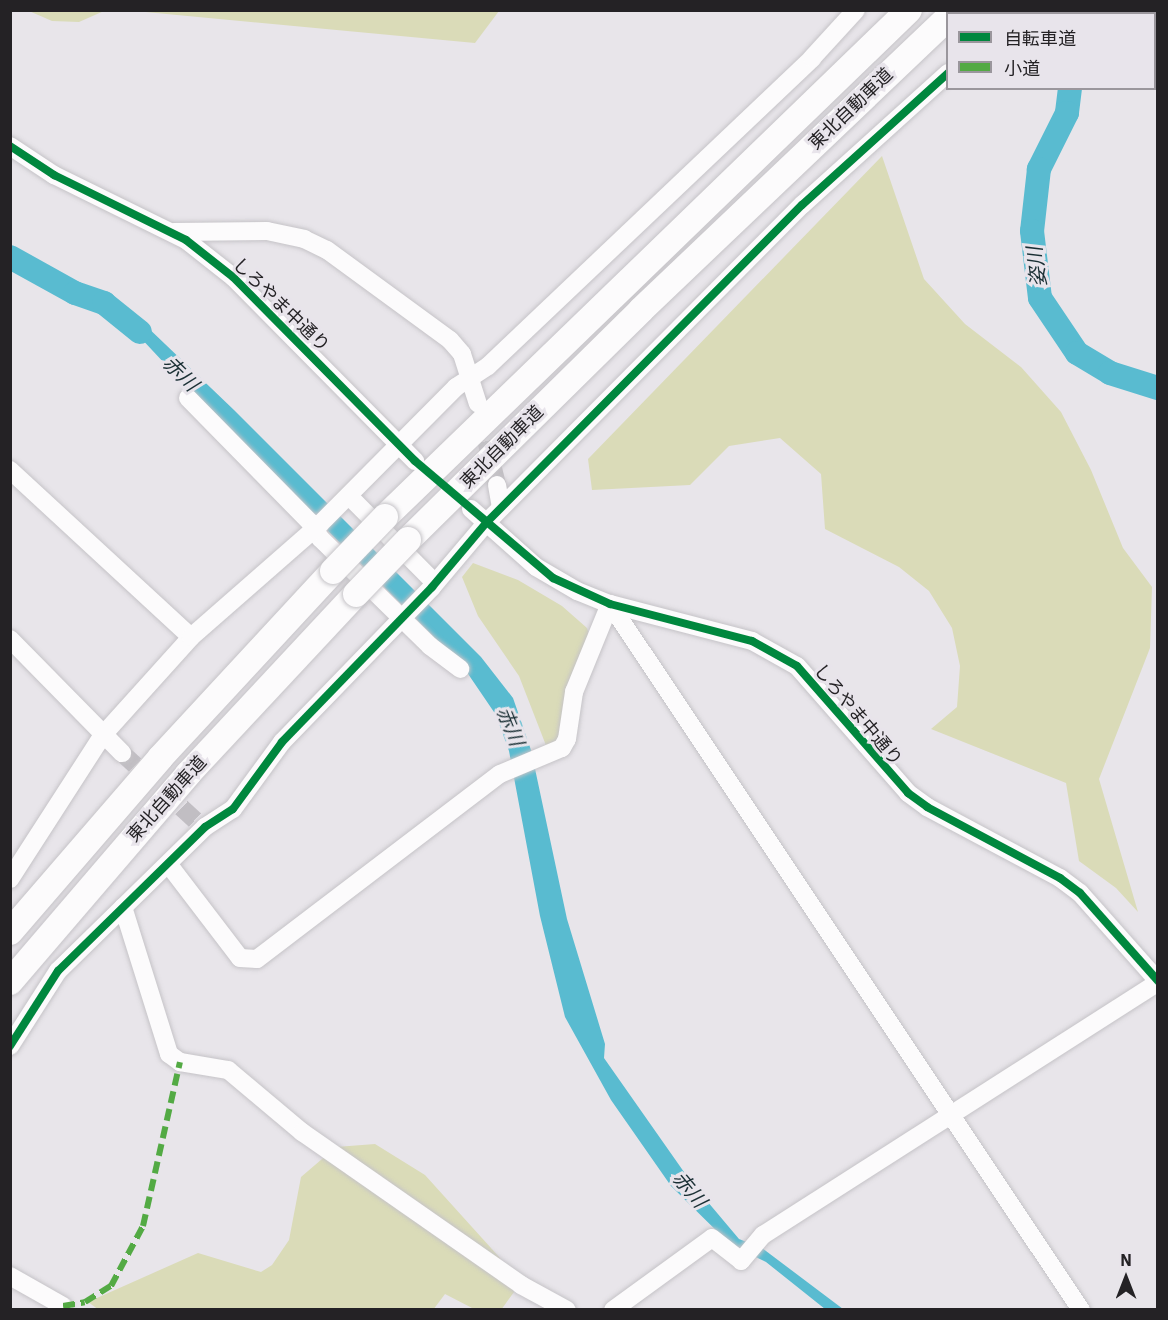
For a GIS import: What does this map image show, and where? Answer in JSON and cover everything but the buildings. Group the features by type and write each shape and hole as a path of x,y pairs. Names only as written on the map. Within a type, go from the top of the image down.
{"highway":[{"name":"東北自動車道","path":"10,932 160,758 385,517 909,10"},
{"name":"東北自動車道","path":"10,982 188,774 408,540 641,310 946,20"}],"street":[{"path":"10,879 102,736 191,637 317,527 349,496 398,441 456,387 470,380 804,66 856,10"},
{"path":"10,1046 58,971 169,865 201,824 232,809 282,742 434,585 486,523 802,205 946,75"},
{"name":"しろやま中通り","path":"10,146 54,176 172,232 233,277 398,441 415,461"},
{"path":"172,232 267,231 304,239 327,250 450,340 462,354 478,405"},
{"path":"188,398 317,527 403,618 460,669"},
{"path":"10,470 191,637"},
{"path":"497,485 501,508"},
{"path":"349,496 434,585"},
{"name":"しろやま中通り","path":"471,509 554,578 610,604 752,640 797,666 908,793 927,807 1060,878 1080,893 1158,982"},
{"path":"169,865 240,958 257,959 500,774 562,748 567,739 574,692 610,604"},
{"path":"610,604 1081,1310"},
{"path":"10,639 102,736 122,753"},
{"path":"123,907 169,1054 180,1062 228,1070 302,1132 521,1285 567,1310"},
{"path":"613,1310 712,1238 741,1260 763,1235 1158,982"},
{"path":"10,1276 63,1306"}],"green space":[{"path":"499,10 475,43 135,11"},
{"path":"29,11 104,11 79,22 52,21"},
{"path":"882,156 924,279 965,324 1021,367 1061,412 1091,470 1123,548 1152,587 1150,648 1099,779 1138,912 1116,888 1079,861 1066,783 931,729 957,707 960,666 952,628 929,591 899,567 825,529 821,474 780,438 729,446 690,485 592,490 588,459"},
{"path":"473,563 518,580 562,606 587,628 591,640 562,737 547,748 519,676 478,616 462,577"},
{"path":"375,1144 425,1175 500,1258 514,1292 501,1310 474,1309 445,1294 433,1310 99,1310 88,1302 198,1253 261,1272 272,1265 289,1240 301,1177 336,1147"}],"water":[{"path":"110,305 142,322 234,410 481,657 513,698 531,750 567,919 605,1044 604,1058 691,1182 739,1239 762,1248 843,1309 825,1309 766,1262 731,1245 671,1186 611,1100 565,1017 540,916 509,751 496,715 462,665 222,425"}],"waterway":[{"name":"姿川","path":"1070,90 1067,113 1039,169 1032,231 1040,298 1077,353 1110,373 1158,388"},
{"name":"赤川","path":"10,257 75,293 104,303 140,332"}],"tunnel":[{"path":"480,415 497,485"},
{"path":"122,753 196,821"}],"marked path":[{"path":"63,1306 85,1302 111,1286 143,1226 180,1062"}],"cycle path":[{"path":"10,1046 58,971 205,827 233,809 282,742 432,587 486,523 802,205 946,75"},
{"path":"10,146 54,175 186,240 233,277 415,461 553,578 610,604 752,641 797,666 908,793 927,807 1060,878 1080,893 1158,981"}]}
